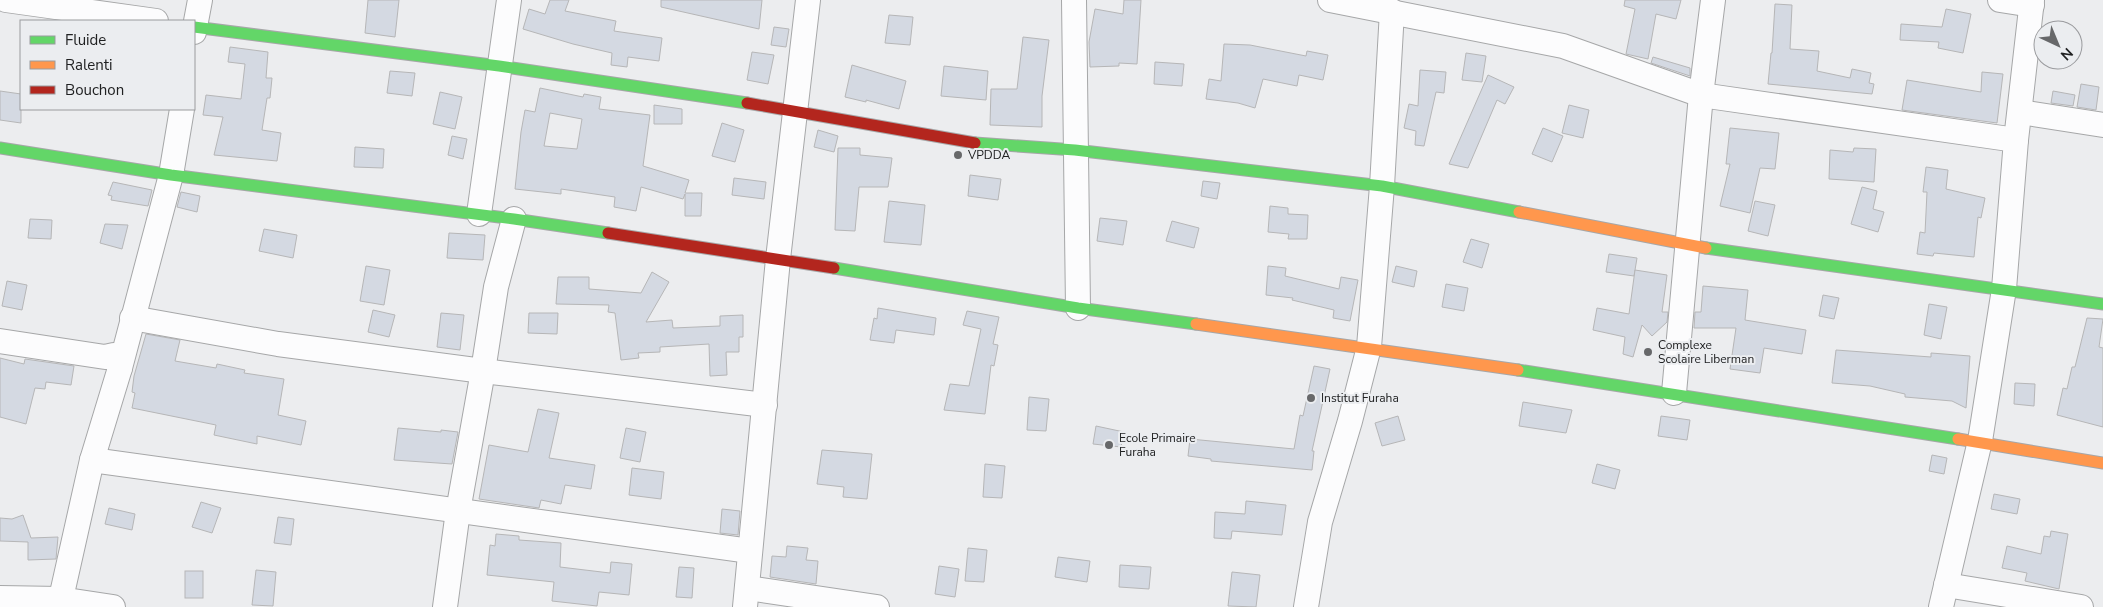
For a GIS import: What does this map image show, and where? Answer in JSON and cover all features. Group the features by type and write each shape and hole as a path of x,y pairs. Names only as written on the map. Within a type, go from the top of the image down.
{"street":[{"path":"6,0 149,20"},
{"path":"195,23 200,0"},
{"path":"479,214 509,0"},
{"path":"808,0 778,259 746,598 877,607"},
{"path":"1074,0 1078,308"},
{"path":"1330,0 1563,46 1701,96 2016,140"},
{"path":"1674,393 1701,96 1713,0"},
{"path":"2000,0 2032,3 2016,140 2004,289 1980,441 1944,596 2080,607"},
{"path":"1306,607 1320,522 1350,421 1369,347 1382,186 1392,11"},
{"path":"195,28 499,66 794,110 969,142 1075,150 1382,186 1687,245 2103,304"},
{"path":"59,603 92,460 120,368 171,176 182,110"},
{"path":"2020,112 2103,125"},
{"path":"0,148 171,176 514,219 778,259 1078,308 1369,347 1980,441 2103,463"},
{"path":"445,607 458,511 496,287 514,219"},
{"path":"132,318 278,344 765,405"},
{"path":"0,341 105,357 114,355 120,368"},
{"path":"92,460 750,551"},
{"path":"0,598 114,607"}],"building":[{"path":"368,0 399,0 395,37 365,33"},
{"path":"550,0 569,0 565,11 616,21 614,31 662,38 659,61 628,57 627,67 611,65 612,53 523,29 529,9 545,14"},
{"path":"661,0 762,0 759,29 661,7"},
{"path":"1124,0 1141,0 1137,64 1119,63 1119,66 1090,67 1089,42 1095,9 1123,14"},
{"path":"1625,0 1681,0 1676,19 1656,14 1648,59 1626,54 1635,9 1624,6"},
{"path":"1775,4 1792,5 1790,49 1819,51 1817,71 1850,78 1852,69 1871,73 1869,83 1874,84 1872,94 1768,84"},
{"path":"1946,9 1971,14 1963,53 1938,48 1939,42 1900,40 1901,24 1942,27"},
{"path":"889,15 913,17 910,45 885,43"},
{"path":"774,27 789,29 786,47 771,45"},
{"path":"1023,37 1049,40 1042,96 1042,127 990,125 991,89 1017,89"},
{"path":"1224,44 1250,45 1306,56 1307,51 1328,55 1323,80 1299,75 1297,86 1263,79 1255,108 1238,103 1206,99 1209,79 1221,81"},
{"path":"230,47 268,52 266,78 272,78 270,98 267,98 262,130 281,133 277,161 214,155 223,117 203,115 206,95 241,99 245,64 228,62"},
{"path":"752,52 774,55 768,84 747,80"},
{"path":"1466,53 1486,56 1482,82 1462,80"},
{"path":"1653,57 1690,68 1690,76 1651,63"},
{"path":"1155,62 1184,64 1182,86 1154,84"},
{"path":"852,65 906,81 899,109 866,100 866,102 845,97"},
{"path":"944,66 988,71 986,100 941,96"},
{"path":"1420,70 1446,72 1444,93 1436,92 1424,146 1415,145 1416,131 1404,128 1409,104 1418,106"},
{"path":"390,71 415,73 412,96 387,93"},
{"path":"1982,72 2003,74 1997,123 1902,110 1907,80 1981,92"},
{"path":"1488,75 1514,87 1505,104 1497,100 1468,168 1449,164"},
{"path":"2081,84 2099,87 2096,110 2077,107"},
{"path":"540,88 583,97 584,94 601,97 599,109 650,115 643,166 689,180 685,193 702,193 701,216 685,216 685,194 683,199 641,187 636,211 614,207 615,197 561,189 561,194 515,189 525,110 535,112","holes":["550,113 582,119 577,149 544,146"]},
{"path":"0,91 20,94 21,123 0,120"},
{"path":"2053,91 2075,95 2073,106 2051,103"},
{"path":"440,92 462,97 455,129 433,124"},
{"path":"654,105 682,109 682,124 654,124"},
{"path":"1569,105 1589,110 1583,138 1562,133"},
{"path":"722,123 744,130 735,162 712,156"},
{"path":"1543,128 1563,136 1552,162 1532,154"},
{"path":"1730,128 1779,133 1775,169 1760,168 1750,213 1720,206 1730,164 1726,164"},
{"path":"818,130 838,136 834,152 814,147"},
{"path":"452,136 467,139 463,159 448,155"},
{"path":"355,147 384,149 383,168 354,167"},
{"path":"838,148 860,148 860,155 892,158 888,187 859,187 855,231 835,230"},
{"path":"1854,148 1876,149 1874,182 1829,179 1830,150 1853,152"},
{"path":"1926,167 1948,170 1946,189 1985,198 1981,218 1978,217 1974,257 1934,253 1933,256 1917,254 1920,232 1925,233 1927,192 1923,192"},
{"path":"970,175 1001,179 998,200 968,196"},
{"path":"734,178 766,182 764,199 732,195"},
{"path":"1203,181 1220,183 1217,199 1201,196"},
{"path":"113,182 152,190 148,206 111,200 112,196 108,195"},
{"path":"1862,187 1877,191 1873,209 1884,212 1878,232 1851,224"},
{"path":"181,192 200,196 197,212 177,207"},
{"path":"889,201 925,205 921,245 884,242"},
{"path":"1755,201 1775,205 1768,236 1748,231"},
{"path":"1270,206 1288,208 1288,214 1308,215 1307,239 1288,239 1289,234 1268,232"},
{"path":"1100,218 1127,221 1123,245 1097,241"},
{"path":"30,219 52,220 51,239 28,238"},
{"path":"1172,221 1199,228 1194,248 1166,241"},
{"path":"105,224 128,225 122,249 100,243"},
{"path":"264,229 297,235 293,258 259,251"},
{"path":"449,233 485,235 483,260 447,258"},
{"path":"1471,239 1489,244 1482,268 1463,262"},
{"path":"1609,254 1637,258 1634,276 1606,272"},
{"path":"366,266 390,270 384,305 360,301"},
{"path":"1268,266 1286,268 1285,276 1339,289 1341,277 1358,280 1350,321 1333,318 1334,310 1292,300 1293,298 1266,295"},
{"path":"1396,266 1417,271 1414,287 1392,282"},
{"path":"1635,270 1667,275 1662,312 1668,312 1667,322 1652,336 1642,325 1633,357 1623,354 1625,337 1593,330 1597,308 1629,314"},
{"path":"652,272 669,282 646,322 672,320 673,328 720,326 720,316 743,315 743,337 739,337 739,352 726,352 727,375 710,376 709,344 660,347 660,352 638,353 639,358 621,360 615,313 608,312 609,305 556,304 558,277 589,277 589,289 641,293"},
{"path":"7,281 27,285 22,310 2,306"},
{"path":"1446,284 1468,288 1464,311 1442,307"},
{"path":"1703,286 1748,290 1745,320 1806,330 1802,354 1764,348 1760,373 1730,369 1736,328 1694,328 1695,312 1701,312"},
{"path":"1823,295 1839,298 1834,319 1819,316"},
{"path":"1929,304 1947,307 1941,339 1924,335"},
{"path":"878,308 936,318 934,335 896,330 894,343 870,340 874,318 877,319"},
{"path":"373,310 395,315 389,337 368,332"},
{"path":"967,311 999,317 993,344 998,345 994,366 991,365 985,414 944,410 950,384 969,386 981,329 963,325"},
{"path":"441,313 464,315 460,350 437,347"},
{"path":"529,313 558,313 557,334 528,333"},
{"path":"2087,318 2103,319 2099,347 2103,348 2103,427 2057,415 2063,388 2067,389 2072,367 2075,367"},
{"path":"146,334 180,340 175,361 216,368 217,364 245,370 244,373 284,379 278,415 306,421 301,445 257,436 257,444 214,435 216,425 132,408 135,393 132,392 134,376"},
{"path":"1836,350 1931,357 1931,353 1970,356 1966,408 1952,401 1905,397 1905,394 1870,386 1832,383"},
{"path":"0,358 24,364 25,359 74,366 71,385 46,382 45,389 35,388 26,424 0,417"},
{"path":"1314,366 1330,369 1312,451 1314,451 1312,470 1211,461 1211,459 1188,456 1190,439 1294,449 1300,415 1303,416"},
{"path":"2015,383 2035,384 2034,406 2014,404"},
{"path":"1029,397 1049,399 1046,431 1027,430"},
{"path":"1523,402 1572,410 1566,433 1519,426"},
{"path":"538,409 559,413 549,458 595,465 591,489 565,485 561,504 541,500 539,508 479,499 489,445 528,452"},
{"path":"1398,416 1405,440 1382,446 1375,423"},
{"path":"1661,416 1690,420 1687,440 1658,436"},
{"path":"1096,426 1124,432 1121,447 1093,444"},
{"path":"398,428 458,432 452,464 394,460"},
{"path":"626,428 646,432 640,462 620,458"},
{"path":"822,450 872,454 867,499 843,497 844,487 817,484"},
{"path":"1932,455 1947,458 1944,474 1929,471"},
{"path":"985,464 1005,466 1002,498 983,497"},
{"path":"1597,464 1620,470 1615,489 1592,483"},
{"path":"632,468 664,472 661,499 629,495"},
{"path":"1994,494 2020,499 2017,514 1991,509"},
{"path":"1246,501 1286,505 1282,535 1232,531 1231,539 1214,538 1215,512 1245,514"},
{"path":"201,502 221,508 212,533 192,527"},
{"path":"109,508 135,514 132,530 105,524"},
{"path":"722,509 740,511 738,535 720,533"},
{"path":"23,515 31,538 58,537 56,559 28,560 28,542 0,541 0,518 12,519"},
{"path":"278,517 294,519 291,545 274,543"},
{"path":"2051,531 2068,534 2059,589 2025,581 2027,573 2002,568 2007,546 2041,554 2044,536 2050,537"},
{"path":"496,534 519,536 519,540 561,543 560,567 610,573 611,562 632,564 629,595 599,592 597,606 552,601 554,582 487,575 490,545 495,546"},
{"path":"787,546 808,548 806,560 818,561 816,584 770,577 772,556 786,557"},
{"path":"968,548 987,550 984,582 965,581"},
{"path":"1058,557 1090,561 1087,582 1055,577"},
{"path":"1120,565 1151,567 1149,589 1119,587"},
{"path":"939,566 959,569 955,597 935,594"},
{"path":"679,567 694,568 692,598 676,597"},
{"path":"256,570 276,572 273,606 252,605"},
{"path":"185,571 203,571 203,598 185,598"},
{"path":"1232,572 1260,575 1256,607 1228,606"}],"traffic: fast":[{"path":"195,27 499,66 747,103"},
{"path":"975,143 1075,150 1382,186 1519,212"},
{"path":"0,148 171,175 514,219 608,233"},
{"path":"1706,248 2103,304"},
{"path":"834,268 1078,308 1196,324"},
{"path":"1518,370 1958,439"}],"traffic: slow":[{"path":"1519,212 1706,248"},
{"path":"1196,324 1518,370"},
{"path":"1958,439 2103,463"}],"traffic: jam":[{"path":"747,103 975,143"},
{"path":"608,233 834,268"}],"place":[{"name":"VPDDA","path":"958,155"},
{"name":"Complexe Scolaire Liberman","path":"1648,352"},
{"name":"Institut Furaha","path":"1311,398"},
{"name":"Ecole Primaire Furaha","path":"1109,445"}]}
